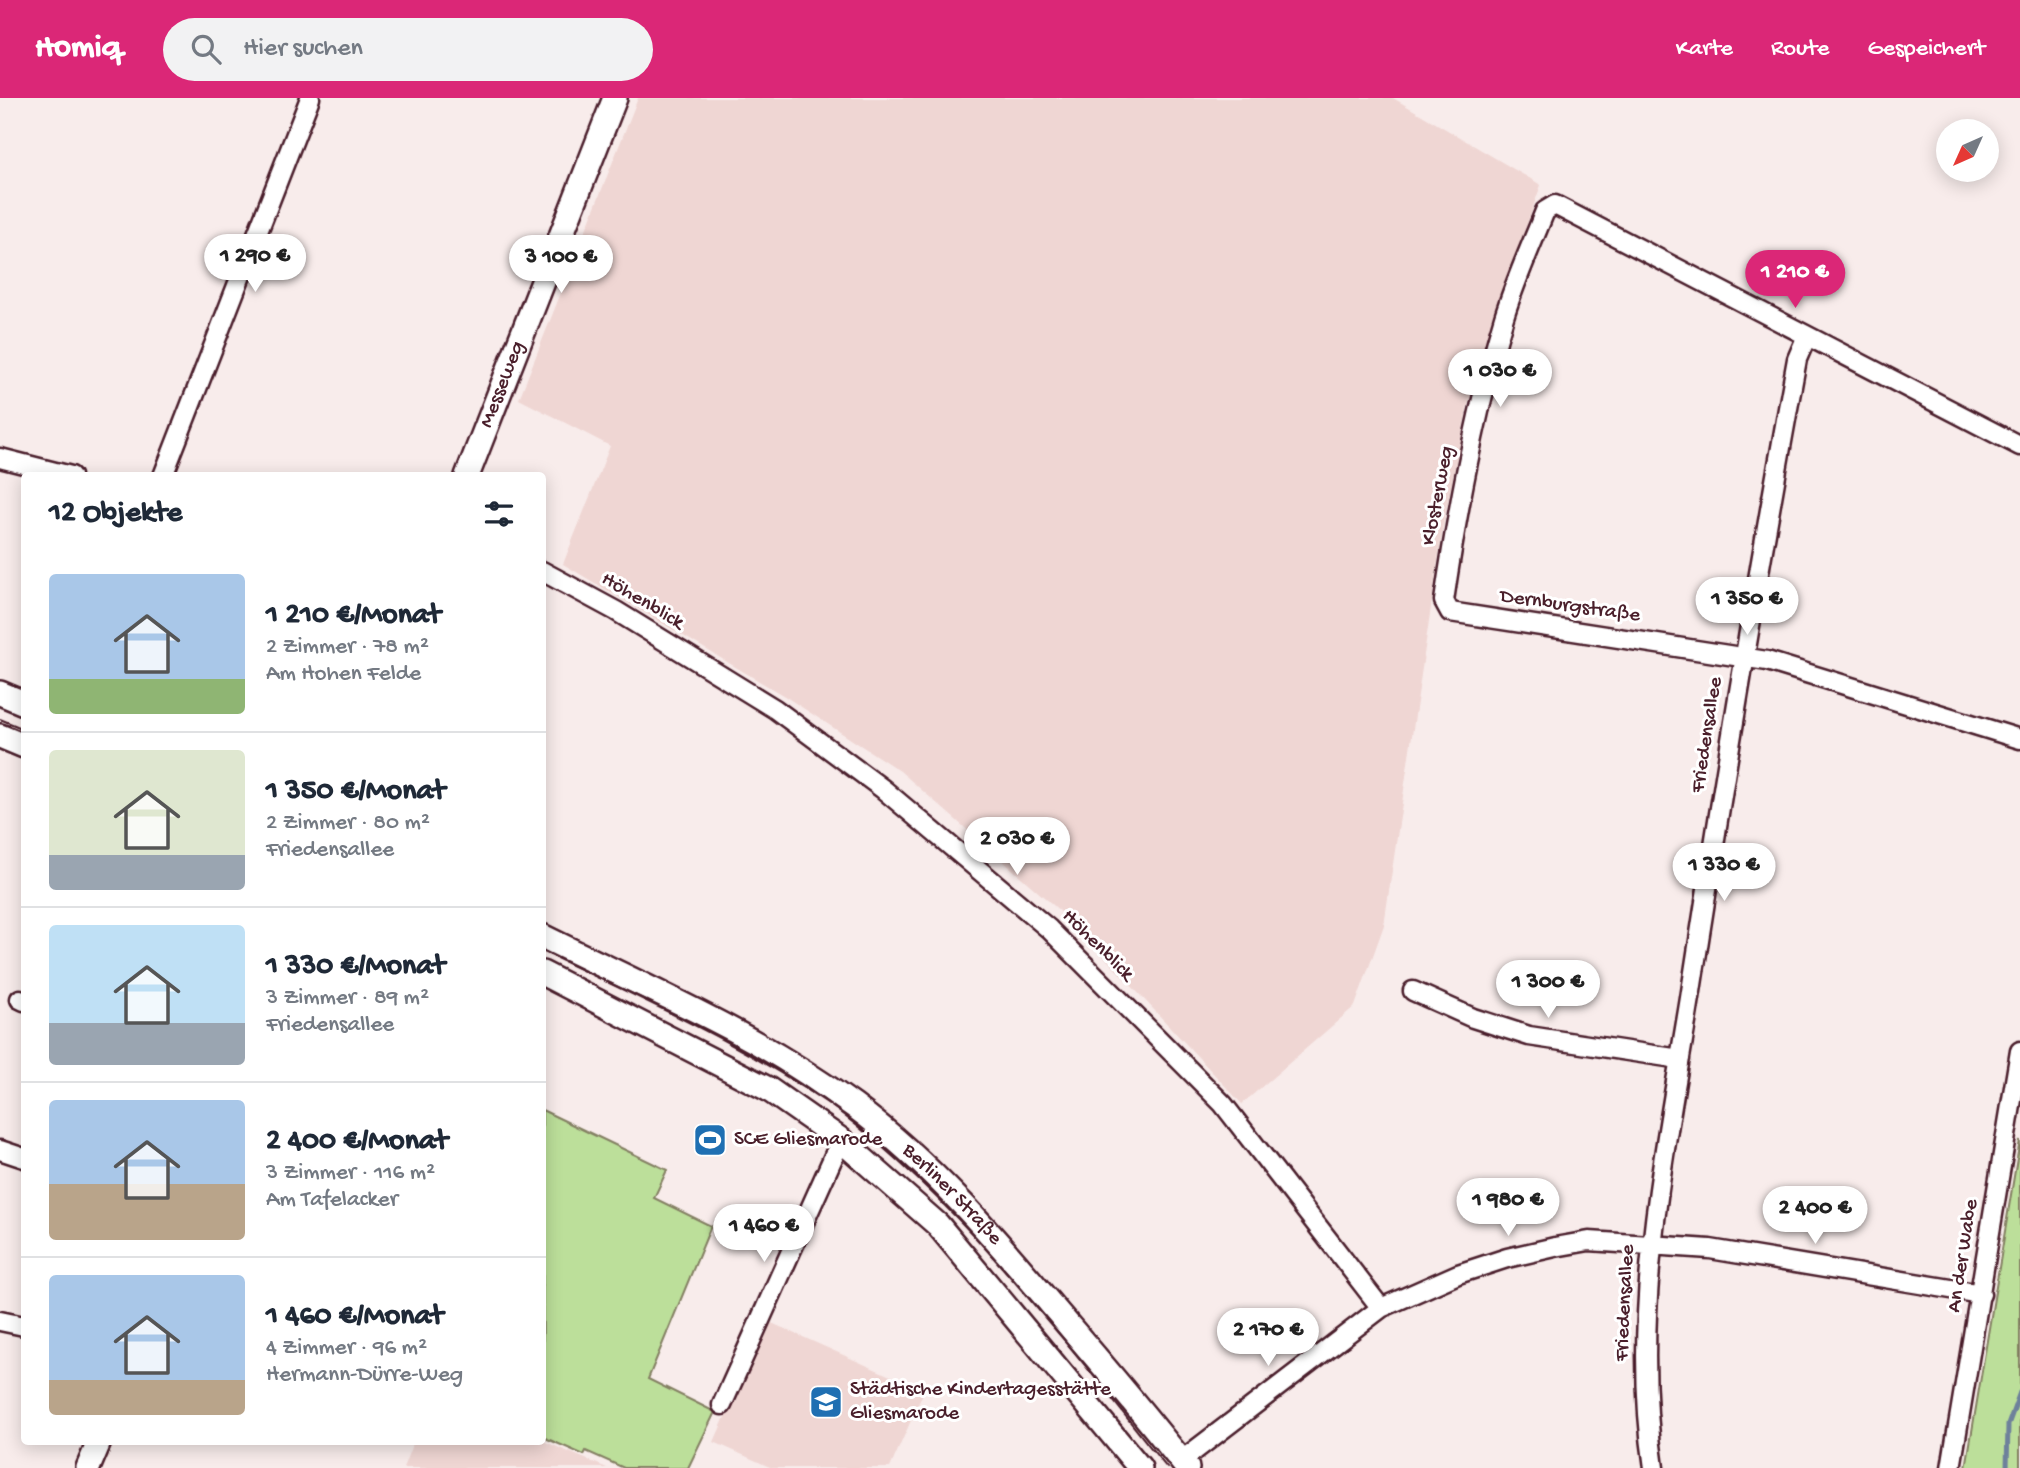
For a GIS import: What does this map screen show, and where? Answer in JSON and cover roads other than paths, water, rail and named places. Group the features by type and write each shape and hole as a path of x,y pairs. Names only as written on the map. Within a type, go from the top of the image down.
{"main road":[{"name":"Messeweg","path":"469,472 615,98"},
{"path":"0,693 21,702"},
{"path":"0,736 21,745"},
{"name":"Berliner Straße","path":"546,938 737,1031 794,1065 855,1107 901,1144 960,1200 1184,1464"},
{"name":"Berliner Straße","path":"546,975 768,1089 842,1140 938,1225 1140,1468"},
{"path":"88,1468 98,1445"}],"street":[{"path":"165,472 310,98"},
{"name":"Klosterweg","path":"1444,601 1466,463 1496,348 1545,211 1555,205 1806,338"},
{"path":"1806,338 2020,446"},
{"name":"Friedensallee","path":"1654,1468 1646,1369 1651,1242 1743,655 1797,359 1806,338"},
{"path":"0,458 55,472"},
{"name":"Höhenblick","path":"546,572 616,611 775,709 883,789 1049,929 1223,1104 1381,1308"},
{"name":"Dernburgstraße","path":"1444,601 1450,612 1743,655 2020,739"},
{"path":"1413,991 1473,1018 1528,1037 1680,1059"},
{"name":"An der Wabe","path":"1951,1468 2020,1051"},
{"path":"722,1405 842,1140"},
{"path":"0,1150 21,1157"},
{"path":"1184,1464 1381,1308 1507,1258 1589,1241 1651,1242 1710,1249 1981,1294"},
{"path":"0,1321 21,1325"}],"waterway":[{"path":"2007,1468 2008,1425 2020,1392"}],"tram line":[{"path":"0,719 21,728"},
{"path":"546,953 734,1044 807,1088 841,1113 888,1152 974,1236 1054,1327 1167,1468"}],"place":[{"name":"SCE Gliesmarode","path":"710,1140"},
{"name":"Städtische Kindertagesstätte Gliesmarode","path":"826,1402"}]}
